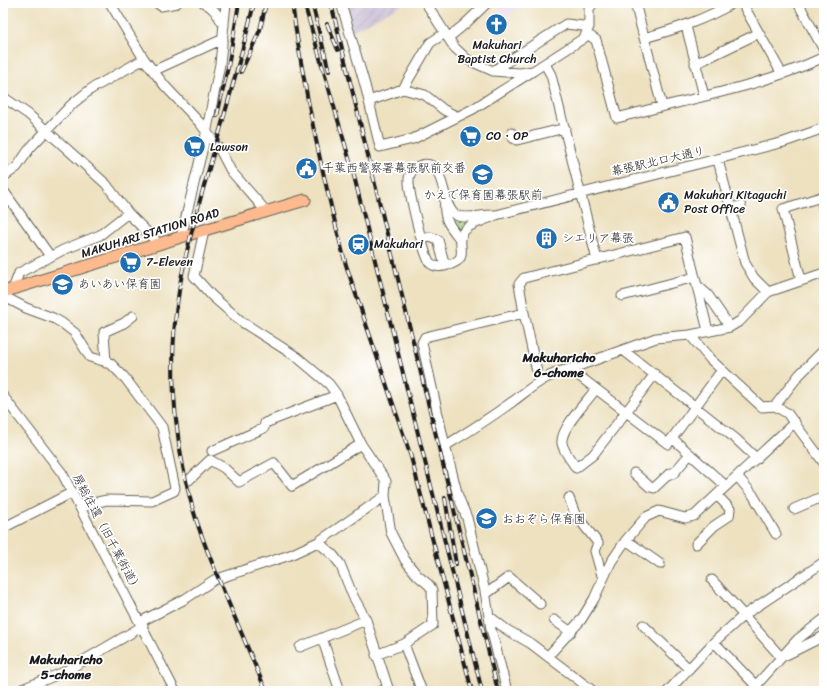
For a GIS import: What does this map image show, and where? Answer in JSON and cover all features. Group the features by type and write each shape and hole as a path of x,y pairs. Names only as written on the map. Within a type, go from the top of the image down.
{"main road":[{"name":"MAKUHARI STATION ROAD","path":"8,291 304,200"}],"street":[{"path":"110,3 144,60 164,86 187,108 220,150 231,171 266,211"},
{"path":"157,3 160,6 177,3"},
{"path":"204,3 211,6 217,13 224,26"},
{"path":"181,237 206,132 220,64 226,3"},
{"path":"341,3 369,101 380,147 413,139 456,116 473,109 579,42 585,30 589,27 589,9 593,3"},
{"path":"426,3 446,35 460,53 468,60 492,71 520,73 533,71"},
{"path":"403,89 430,43 446,35 487,3"},
{"path":"635,3 662,106"},
{"path":"644,38 686,26 733,3"},
{"path":"742,3 782,74"},
{"path":"798,3 824,50"},
{"path":"492,71 566,24 585,30 596,40 617,118 742,87 782,74 824,57"},
{"path":"686,26 704,96"},
{"path":"695,64 759,33"},
{"path":"153,71 222,39"},
{"path":"3,177 17,167 30,148 72,105 91,89 144,60"},
{"path":"545,64 551,75 597,260"},
{"path":"369,101 403,89 424,95 444,110 456,116"},
{"path":"3,97 28,114 106,184 128,213 158,244"},
{"path":"512,133 513,138 517,140 565,128"},
{"name":"幕張駅北口大通り","path":"496,215 581,192 718,160 784,142 824,128"},
{"path":"718,160 746,265 754,278 768,292"},
{"path":"420,165 433,167 440,176 451,211 460,217 496,215 465,230 460,239 462,256 460,259 453,264 434,266 427,259 408,181 412,170 420,165"},
{"path":"3,190 50,256"},
{"path":"445,194 444,214 449,228 460,239"},
{"path":"801,280 783,209 823,197 824,217"},
{"path":"730,208 741,206"},
{"path":"8,291 19,273 50,256 100,235 128,213"},
{"path":"204,231 194,276 242,322 290,351 307,364 337,395 361,444 386,481 385,496 391,533 404,560 417,575 429,585 432,598 433,625 404,644 376,655"},
{"path":"422,239 430,237 438,240 444,266"},
{"path":"539,381 519,284 522,279 685,237 708,331"},
{"path":"445,446 474,428 539,381 556,372 570,369 656,338 690,335 730,327 740,321 768,292 824,273"},
{"path":"622,296 696,281"},
{"path":"696,281 708,295 730,327"},
{"path":"3,296 26,308 53,318 75,333 90,357 110,363 125,378 162,427 175,488 174,491 152,501 107,500 93,503 81,508"},
{"path":"507,691 489,616 486,594 467,518 458,496 445,446 422,340 425,337 524,313"},
{"path":"106,362 104,332 124,323 133,316"},
{"path":"690,335 710,359 762,407 775,406 786,413 795,422 824,463"},
{"path":"623,350 736,439 757,459"},
{"path":"775,406 799,375 824,350"},
{"path":"570,369 668,444 722,370"},
{"path":"596,389 564,431 562,442 563,447 579,471 655,374"},
{"path":"212,451 264,428 265,423 337,395"},
{"name":"房総往還（旧千葉街道）","path":"3,396 62,473 142,624 175,691"},
{"path":"548,656 571,632 584,615 612,562 626,540 652,513 662,511 683,518 690,518 738,477 795,422"},
{"path":"672,438 726,486"},
{"path":"189,480 210,460 224,468 239,482 274,463 292,486 361,444"},
{"path":"634,473 650,487 654,488 670,473 673,474 690,454"},
{"path":"738,477 753,494 776,534"},
{"path":"3,528 73,492"},
{"path":"696,544 714,526 729,516 730,509 717,495"},
{"path":"17,691 64,672 214,580 290,555 318,542 385,496"},
{"path":"794,509 824,496"},
{"path":"569,498 574,514 598,543 595,551 603,579"},
{"path":"626,540 660,564"},
{"path":"318,542 333,555 340,564 353,596 366,620 376,655 388,688 381,691"},
{"path":"668,691 714,642 744,615 824,562"},
{"path":"486,594 509,577 540,604"},
{"path":"712,580 781,657"},
{"path":"489,616 507,630 530,643 593,691"},
{"path":"714,642 756,689 781,657 798,639 824,619"},
{"path":"300,647 366,620"},
{"path":"554,620 571,632"},
{"path":"643,625 689,669"},
{"path":"781,657 824,636"},
{"path":"322,638 340,691"},
{"path":"404,644 421,689"}],"shaded area":[{"path":"347,3 405,3 352,31 345,4"},
{"path":"495,3 523,3 506,17"}],"green space":[{"path":"450,213 477,217 461,232 451,225"}],"railway":[{"path":"217,116 228,67 239,3"},
{"path":"254,3 236,75 186,254 176,316 173,367 179,444 192,507 209,556 266,691"},
{"path":"241,72 260,30 266,3"},
{"path":"292,3 302,69 315,135 346,265 411,457 472,691"},
{"path":"304,3 353,172 482,691"},
{"path":"312,3 329,71"},
{"path":"331,3 498,691"},
{"path":"327,24 338,50"},
{"path":"445,498 456,564"}],"place":[{"name":"Makuhari Baptist Church","path":"497,24"},
{"name":"CO・OP","path":"471,136"},
{"name":"Lawson","path":"195,147"},
{"name":"千葉西警察署幕張駅前交番","path":"307,168"},
{"name":"かえで保育園幕張駅前","path":"483,174"},
{"name":"Makuhari Kitaguchi Post Office","path":"669,202"},
{"name":"シエリア幕張","path":"547,238"},
{"name":"Makuhari","path":"358,244"},
{"name":"7-Eleven","path":"130,262"},
{"name":"あいあい保育園","path":"63,284"},
{"name":"おおぞら保育園","path":"486,519"}],"district":[{"name":"Makuharicho 6-chome","path":"559,364"},
{"name":"Makuharicho 5-chome","path":"66,666"}]}
